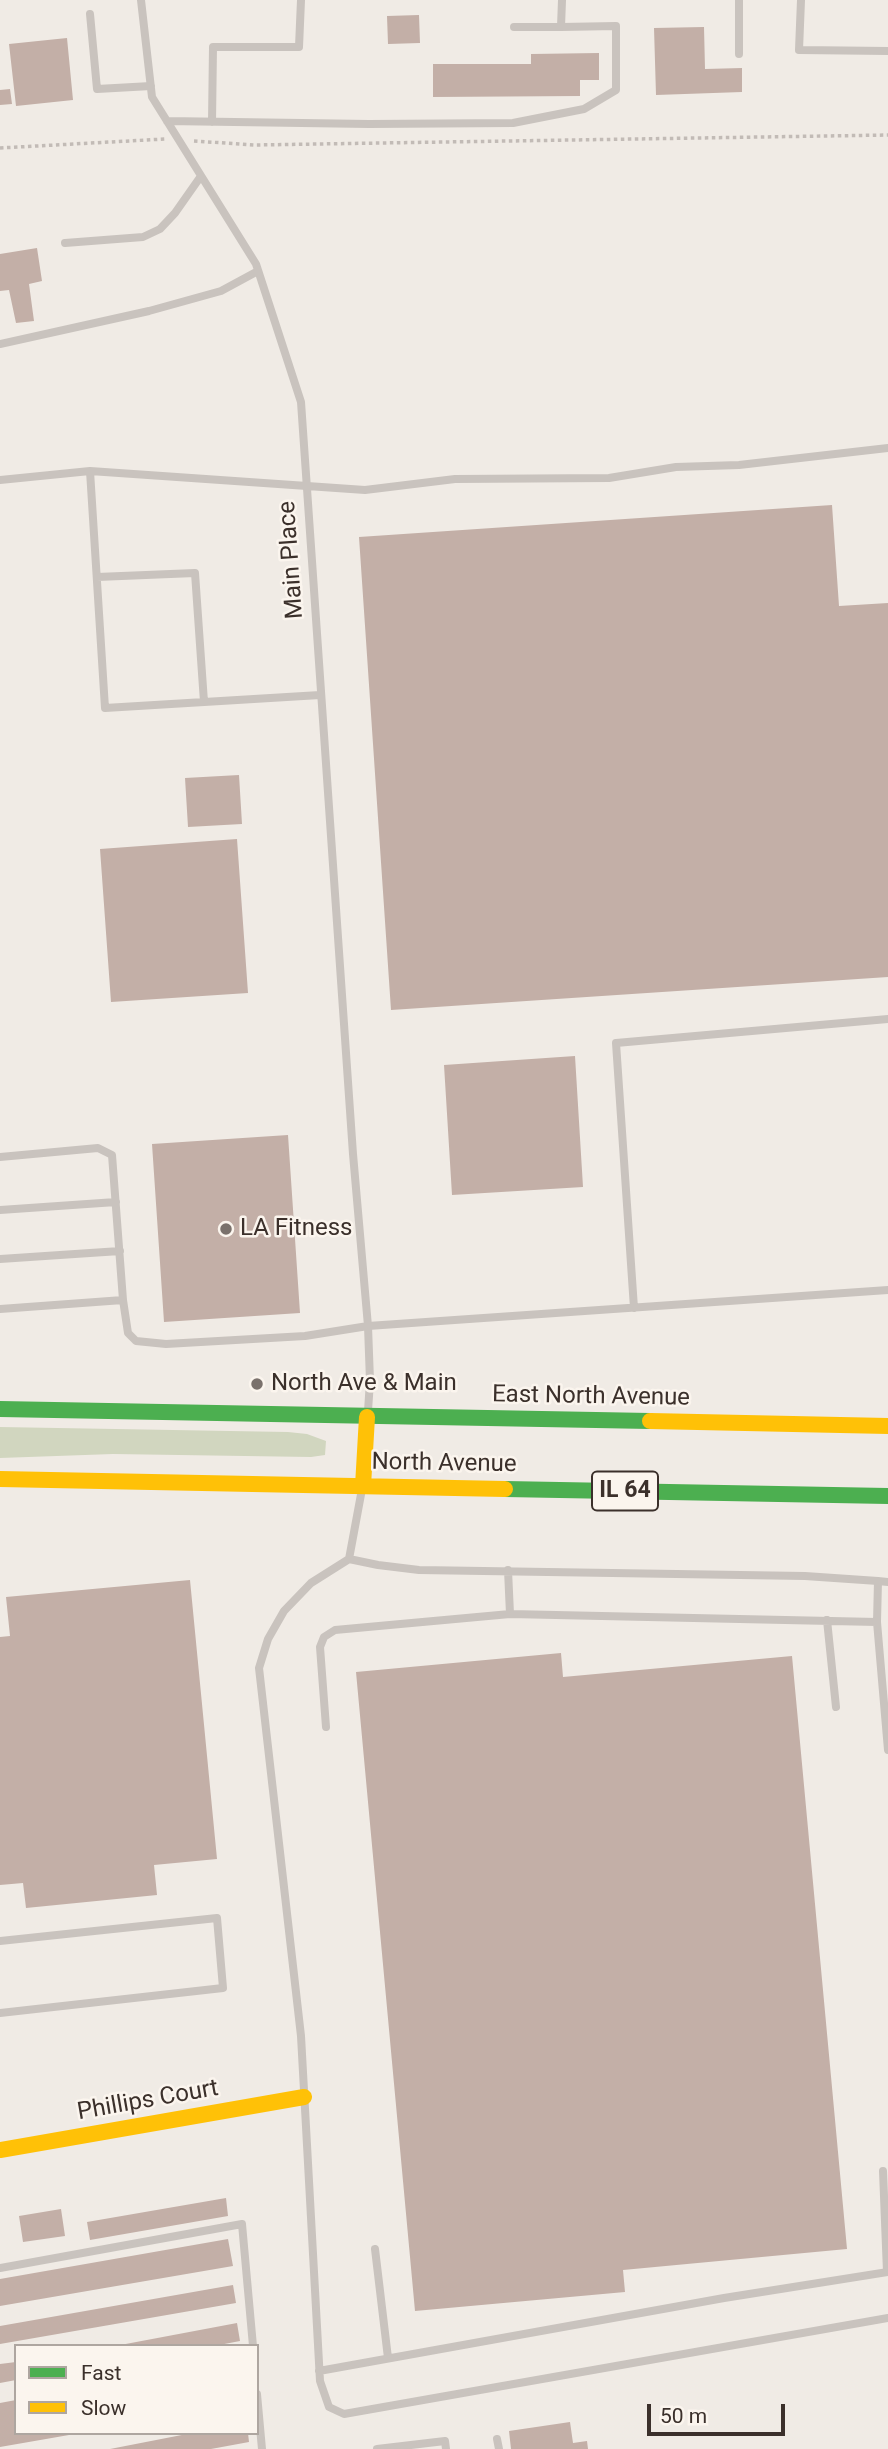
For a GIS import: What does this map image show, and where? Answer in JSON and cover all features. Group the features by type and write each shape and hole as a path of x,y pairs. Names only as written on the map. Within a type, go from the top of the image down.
{"main road":[{"name":"East North Avenue","path":"0,1409 888,1426"},
{"path":"363,1486 367,1417"},
{"name":"North Avenue","path":"0,1479 888,1496"},
{"name":"Phillips Court","path":"0,2150 304,2097"}],"lane":[{"name":"Main Place","path":"141,0 152,97 258,271 301,402 353,1154 368,1326 370,1381 367,1417"},
{"path":"212,122 213,47 299,47 301,0"},
{"path":"561,27 562,0"},
{"path":"738,0 739,54"},
{"path":"801,0 799,50 888,51"},
{"path":"90,14 97,89 151,86"},
{"path":"167,121 513,124 584,109 616,90 616,26 514,27"},
{"path":"65,243 143,237 160,229 201,176"},
{"path":"0,344 149,312 221,291 258,271"},
{"path":"0,480 90,471 365,490 455,479 609,478 676,467 739,465 888,448"},
{"path":"90,471 105,708 320,695"},
{"path":"97,577 195,573 204,702"},
{"path":"634,1308 616,1043 888,1019"},
{"path":"0,1157 98,1148 113,1155 123,1300 128,1333 136,1341 150,1344 305,1336 368,1326 888,1290"},
{"path":"0,1210 116,1202"},
{"path":"0,1259 120,1251"},
{"path":"0,1309 123,1300"},
{"path":"349,1559 363,1486"},
{"path":"888,1750 877,1622 883,1581 805,1576 419,1570 349,1559 311,1583 284,1611 268,1639 259,1668 301,2036 319,2371 329,2407 344,2414 888,2318"},
{"path":"508,1570 510,1614"},
{"path":"326,1727 320,1647 324,1637 335,1630 510,1614 877,1622"},
{"path":"827,1620 836,1707"},
{"path":"0,1941 217,1918 223,1988 0,2013"},
{"path":"319,2371 888,2272 883,2171"},
{"path":"0,2268 242,2224 253,2344"},
{"path":"375,2249 388,2358"},
{"path":"259,2417 262,2449"},
{"path":"497,2439 499,2449"},
{"path":"377,2449 445,2441 446,2449"}],"path":[{"path":"190,141 255,145 888,135"},
{"path":"0,148 163,139"}],"green space":[{"path":"0,1427 288,1432 307,1434 326,1441 325,1455 311,1457 113,1454 0,1458"}],"building":[{"path":"419,15 420,43 388,44 387,16"},
{"path":"704,27 705,69 742,68 742,92 656,95 654,28"},
{"path":"67,38 73,100 16,106 9,44"},
{"path":"599,53 599,80 580,80 580,96 433,97 433,64 531,64 531,54"},
{"path":"10,89 12,104 0,105 0,90"},
{"path":"37,248 42,281 29,284 34,321 16,323 9,290 0,291 0,254"},
{"path":"832,505 839,606 888,603 888,977 391,1010 359,537"},
{"path":"239,775 242,824 188,827 185,778"},
{"path":"237,839 248,993 111,1002 100,849"},
{"path":"575,1056 583,1187 452,1195 444,1065"},
{"name":"LA Fitness","path":"288,1135 300,1313 164,1322 152,1144"},
{"path":"190,1580 217,1859 154,1865 157,1895 26,1908 23,1883 0,1885 0,1637 10,1636 6,1597"},
{"path":"561,1653 563,1677 792,1656 847,2249 623,2270 625,2292 415,2311 356,1672"},
{"path":"226,2198 228,2216 90,2240 87,2222"},
{"path":"61,2209 65,2236 23,2242 19,2216"},
{"path":"228,2239 233,2266 0,2306 0,2279"},
{"path":"233,2285 236,2303 0,2344 0,2326"},
{"path":"237,2323 240,2341 224,2344 126,2344"},
{"path":"14,2362 14,2380 0,2383 0,2364"},
{"path":"14,2400 14,2435 69,2435 0,2447 0,2403"},
{"path":"570,2422 573,2443 587,2441 588,2449 511,2449 509,2431"},
{"path":"182,2435 248,2435 249,2442 211,2449 110,2449"}],"traffic: fast":[{"path":"0,1409 650,1421"},
{"path":"505,1489 888,1496"}],"traffic: slow":[{"path":"363,1486 367,1417"},
{"path":"650,1421 888,1426"},
{"path":"0,1479 505,1489"},
{"path":"0,2150 304,2097"}],"place":[{"name":"LA Fitness","path":"226,1229"},
{"name":"North Ave & Main","path":"257,1384"}]}
